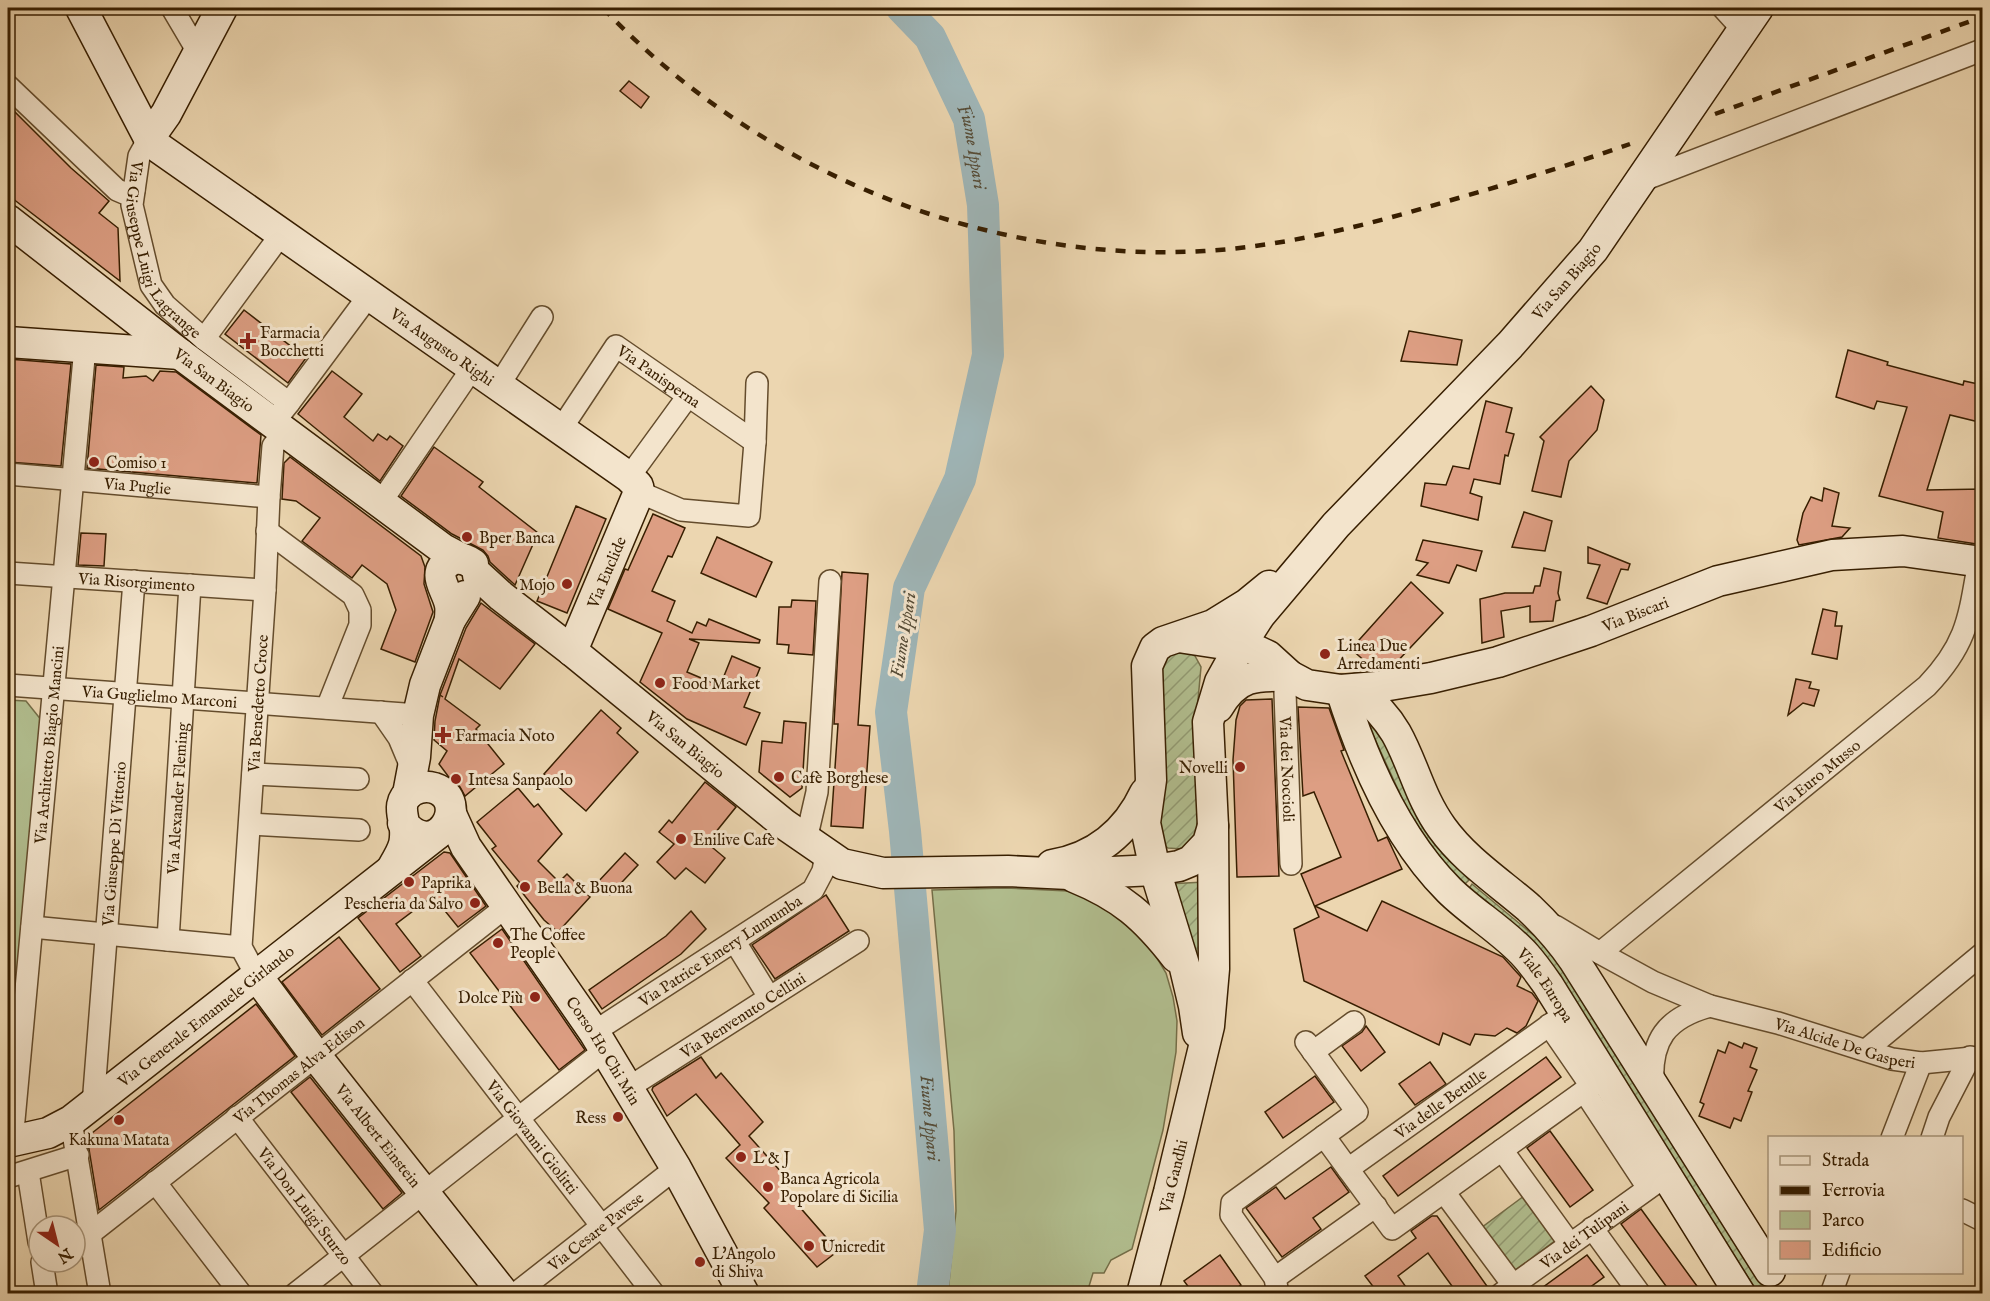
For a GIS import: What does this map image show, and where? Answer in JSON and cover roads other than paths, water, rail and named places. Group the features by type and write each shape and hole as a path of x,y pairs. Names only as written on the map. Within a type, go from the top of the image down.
{"main road":[{"name":"Via Giuseppe Luigi Lagrange","path":"81,8 149,138"},
{"path":"149,138 166,114 222,8"},
{"name":"Via San Biagio","path":"1336,525 1510,345 1593,250 1750,19"},
{"name":"Via Augusto Righi","path":"149,138 159,148 561,429 634,485"},
{"name":"Via San Biagio","path":"8,220 120,308 192,347 283,419 381,502 443,549 459,587 501,596 816,847 842,864 883,873 1008,871"},
{"path":"91,347 108,339 117,326 120,308"},
{"path":"8,342 91,347 192,347"},
{"name":"Via Euclide","path":"572,651 634,485"},
{"path":"1202,1059 1194,1006 1185,968 1155,870 1145,823 1151,780 1147,666 1155,648 1163,642 1182,638 1213,625 1247,603 1336,525"},
{"path":"1208,722 1220,682 1260,615 1336,525"},
{"path":"1284,670 1272,650 1271,638 1274,622 1336,525"},
{"name":"Via Biscari","path":"1284,670 1307,685 1349,690 1406,682 1497,662 1591,631 1718,581 1832,555 1903,551 1981,562"},
{"path":"393,867 404,848 409,786 424,685 459,587"},
{"path":"1182,638 1251,648 1284,670"},
{"path":"1182,638 1197,643 1209,658 1211,666 1208,722"},
{"path":"1208,722 1234,685 1248,678 1284,670"},
{"path":"1396,732 1395,714 1398,696 1406,682"},
{"path":"1349,690 1371,701 1396,732 1424,799 1442,827 1480,869 1529,909 1559,940 1574,960 1768,1269"},
{"name":"Viale Europa","path":"1349,690 1352,724 1400,826 1415,850 1448,889 1525,955 1593,1084 1657,1181 1740,1293"},
{"name":"Via Gandhi","path":"1142,1293 1209,1026 1214,969 1213,826 1208,722"},
{"name":"Corso Ho Chi Min","path":"409,786 423,774 441,812 600,1041 676,1168 744,1293"},
{"path":"1008,871 1061,863 1098,849 1115,838 1128,823 1151,780"},
{"path":"409,786 410,831 419,836 441,812"},
{"name":"Via Generale Emanuele Girlando","path":"10,1142 48,1133 82,1113 393,867 441,812"},
{"path":"1008,871 1069,874 1155,870 1179,866 1191,861 1208,843 1213,826"},
{"path":"1069,874 1100,887 1131,908 1167,945 1185,968"},
{"name":"Via Albert Einstein","path":"256,975 316,1056 504,1293"},
{"path":"1771,1274 1784,1293"}],"street":[{"path":"172,8 198,52"},
{"path":"1723,8 1750,19"},
{"path":"1637,183 1983,50"},
{"path":"8,86 117,190 123,193 134,190"},
{"name":"Via Giuseppe Luigi Lagrange","path":"149,138 139,156 132,205 152,285 192,347"},
{"path":"192,347 282,233"},
{"name":"Via Benedetto Croce","path":"241,947 273,446 283,419 370,294"},
{"path":"499,385 542,317"},
{"name":"Via Panisperna","path":"561,429 616,346 755,442"},
{"name":"Via Architetto Biagio Mancini","path":"10,1142 16,1016 32,927 72,480 91,347"},
{"path":"381,502 473,367"},
{"path":"755,442 757,383"},
{"name":"Via Euclide","path":"634,485 688,396"},
{"name":"Via Augusto Righi","path":"634,485 681,510 749,516 755,442"},
{"name":"Via Puglie","path":"8,474 269,496"},
{"path":"267,531 353,595 360,610 360,625 327,708"},
{"name":"Via Euro Musso","path":"1600,953 1927,686 1942,670 1965,633 1981,562"},
{"name":"Via Risorgimento","path":"8,573 265,591"},
{"name":"Via Giuseppe Di Vittorio","path":"102,1289 78,1155 106,934 134,581"},
{"name":"Via Patrice Emery Lumumba","path":"295,1293 519,1118 600,1041 735,942 813,890 823,872 816,847 817,792 830,581"},
{"name":"Via Alexander Fleming","path":"168,940 190,585"},
{"name":"Via dei Noccioli","path":"1284,670 1291,864"},
{"name":"Via Guglielmo Marconi","path":"8,686 418,714"},
{"path":"381,712 399,738 409,786"},
{"path":"253,774 358,779"},
{"path":"250,824 359,830"},
{"name":"Via Thomas Alva Edison","path":"91,1233 507,906"},
{"name":"Via Alcide De Gasperi","path":"1529,909 1600,953 1653,982 1710,1006 1778,1023 1892,1059 1930,1062 1976,1057"},
{"path":"32,927 241,947 256,975"},
{"name":"Via Benvenuto Cellini","path":"627,1088 858,941"},
{"path":"735,942 770,997"},
{"path":"1866,1050 1983,954"},
{"name":"Via Giovanni Giolitti","path":"412,980 654,1293"},
{"path":"1653,1086 1652,1064 1658,1043 1671,1025 1689,1012 1710,1006"},
{"name":"Via delle Betulle","path":"1348,1169 1557,1019"},
{"path":"1354,1022 1310,1047 1357,1112 1232,1203 1232,1215 1276,1286 1376,1206"},
{"path":"1932,1136 1945,1105 1976,1057"},
{"path":"1893,1136 1930,1062 1945,1078 1945,1105"},
{"path":"1324,1136 1392,1229 1593,1084"},
{"name":"Via Don Luigi Sturzo","path":"237,1118 373,1293"},
{"path":"1502,1150 1570,1244"},
{"path":"30,1214 18,1174 78,1155"},
{"name":"Via Cesare Pavese","path":"515,1293 676,1168"},
{"name":"Via dei Tulipani","path":"1507,1289 1657,1181"},
{"path":"155,1182 241,1293"},
{"path":"1444,1192 1507,1289"},
{"path":"1963,1210 1983,1220"},
{"path":"1592,1228 1632,1291"},
{"path":"44,1274 47,1293"},
{"path":"1831,1293 1838,1274"}],"waterway":[{"name":"Fiume Ippari","path":"902,8 930,37 969,119 983,205 988,355 960,479 909,588 891,712 905,831 940,1230 932,1294"}],"railway":[{"path":"603,8 663,65 730,116 801,159 877,195 956,222 1038,241 1121,251 1204,251 1300,239 1394,217 1630,144"},
{"path":"1715,114 1982,17"}],"place":[{"name":"Farmacia Bocchetti","path":"248,341"},
{"name":"Comiso 1","path":"94,462"},
{"name":"Bper Banca","path":"467,537"},
{"name":"Mojo","path":"567,584"},
{"name":"Linea Due Arredamenti","path":"1325,654"},
{"name":"Food Market","path":"660,683"},
{"name":"Farmacia Noto","path":"443,735"},
{"name":"Novelli","path":"1240,767"},
{"name":"Cafè Borghese","path":"779,777"},
{"name":"Intesa Sanpaolo","path":"456,779"},
{"name":"Enilive Cafè","path":"681,839"},
{"name":"Paprika","path":"409,882"},
{"name":"Bella & Buona","path":"525,887"},
{"name":"Pescheria da Salvo","path":"475,903"},
{"name":"The Coffee People","path":"498,943"},
{"name":"Dolce Più","path":"535,997"},
{"name":"Ress","path":"618,1117"},
{"name":"Kakuna Matata","path":"119,1120"},
{"name":"L & J","path":"741,1157"},
{"name":"Banca Agricola Popolare di Sicilia","path":"768,1187"},
{"name":"Unicredit","path":"809,1246"},
{"name":"L'Angolo di Shiva","path":"700,1262"}]}
